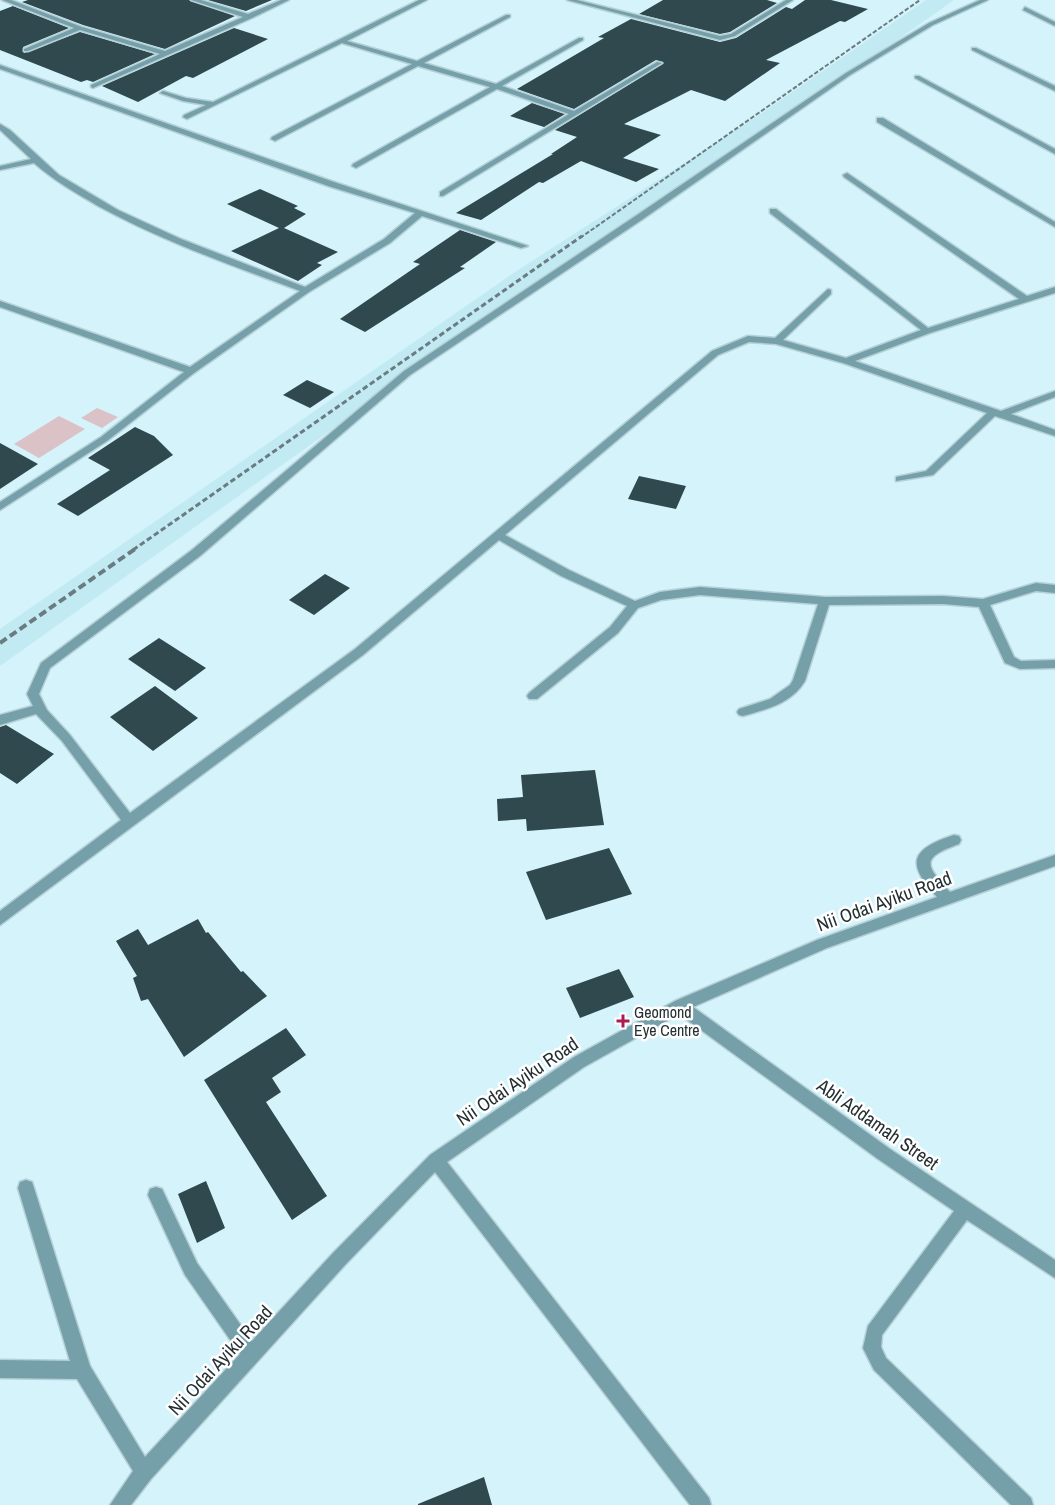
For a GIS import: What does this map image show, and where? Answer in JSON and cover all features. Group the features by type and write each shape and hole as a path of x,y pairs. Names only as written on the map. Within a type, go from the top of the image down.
{"street":[{"path":"5,0 80,28 167,54"},
{"path":"194,0 250,17"},
{"path":"93,86 286,0"},
{"path":"187,117 424,0"},
{"path":"570,0 582,1 720,38 733,35 789,0"},
{"path":"129,821 66,738 40,708 33,694 45,666 196,553 407,373 640,217 848,74 931,24 986,0"},
{"path":"1026,9 1055,24"},
{"path":"275,139 508,16"},
{"path":"26,50 80,28"},
{"path":"356,166 581,39"},
{"path":"341,42 497,87 575,114"},
{"path":"974,49 1055,89"},
{"path":"443,194 659,63"},
{"path":"0,67 242,153 524,246"},
{"path":"917,77 1055,152"},
{"path":"163,93 185,100 214,104"},
{"path":"880,120 1055,226"},
{"path":"0,126 22,143 36,160 66,184 142,225 306,290"},
{"path":"0,172 4,167 36,160"},
{"path":"847,174 1024,298"},
{"path":"772,212 927,331"},
{"path":"0,507 104,439 191,370 306,290 387,241 420,213"},
{"path":"846,361 1024,298 1055,290"},
{"path":"777,341 828,292"},
{"path":"0,304 191,370"},
{"path":"0,919 129,821 359,652 715,353 748,339 777,341 846,361 1055,433"},
{"path":"900,479 929,473 999,413 1055,394"},
{"path":"499,536 565,572 634,605"},
{"path":"533,696 614,630 634,605 660,596 700,591 825,601 943,600 983,603 1036,587 1055,589"},
{"path":"743,712 782,700 792,692 799,680 825,601"},
{"path":"983,603 1009,660 1020,665 1055,664"},
{"path":"0,720 40,708"},
{"path":"948,899 924,870 923,860 928,852 954,840"},
{"name":"Nii Odai Ayiku Road","path":"118,1505 144,1472 340,1259 436,1160 579,1062 680,1006 822,944 1055,860"},
{"name":"Abli Addamah Street","path":"680,1006 884,1154 1055,1270"},
{"path":"436,1160 702,1505"},
{"path":"26,1188 82,1370 144,1472"},
{"path":"156,1195 191,1269 252,1355"},
{"path":"965,1209 874,1332 872,1348 880,1364 1024,1505"},
{"path":"0,1369 82,1370"}],"shaded area":[{"path":"926,0 954,0 774,127 533,286 0,666 0,629 515,272 756,117"},
{"path":"97,408 118,417 102,428 81,418"},
{"path":"59,416 85,429 39,458 14,444"}],"building":[{"path":"28,0 189,0 235,16 165,49 83,25 22,2"},
{"path":"208,0 272,0 246,11"},
{"path":"663,0 767,0 777,3 730,32 720,34 639,14"},
{"path":"805,0 831,0 868,9 845,22 840,21 766,60 780,63 725,101 691,90 624,124 661,135 623,158 659,169 636,182 581,161 543,183 539,182 481,220 456,213 553,154 551,154 577,137 555,130 664,63 656,60 574,109 517,89 604,38 598,37 631,19 720,42 736,38 786,7 792,9"},
{"path":"13,6 69,28 23,47 24,53 80,32 155,54 93,82 87,80 81,82 0,50 0,11"},
{"path":"234,28 268,39 193,78 186,76 138,102 102,86"},
{"path":"532,103 565,114 544,127 510,116"},
{"path":"260,189 298,206 294,208 306,214 284,228 338,252 317,263 322,265 298,281 231,251 279,228 227,204"},
{"path":"460,230 496,242 460,267 465,268 365,332 340,319 420,264 413,262"},
{"path":"307,380 334,392 310,408 283,395"},
{"path":"135,427 154,436 173,455 78,516 57,504 110,470 88,458"},
{"path":"0,443 38,464 0,489"},
{"path":"639,476 686,486 676,509 628,499"},
{"path":"325,574 350,588 314,615 289,600"},
{"path":"159,638 206,668 175,691 128,659"},
{"path":"155,686 198,718 153,751 110,717"},
{"path":"6,725 54,754 17,784 0,773 0,727"},
{"path":"595,770 604,825 527,831 526,819 498,821 497,799 523,797 521,775"},
{"path":"609,848 632,894 546,920 526,872"},
{"path":"198,919 206,933 208,932 241,972 243,971 267,996 184,1057 148,999 141,1001 133,978 137,976 116,941 138,929 148,945"},
{"path":"619,969 634,997 580,1018 566,988"},
{"path":"286,1028 306,1055 272,1078 281,1092 266,1102 327,1196 292,1220 204,1080"},
{"path":"206,1181 225,1228 197,1243 178,1194"},
{"path":"484,1477 492,1505 418,1505 418,1504"}],"railway":[{"path":"580,238 920,0"},
{"path":"133,550 582,236"},
{"path":"0,643 135,549"}],"place":[{"name":"Geomond Eye Centre","path":"623,1021"}]}
